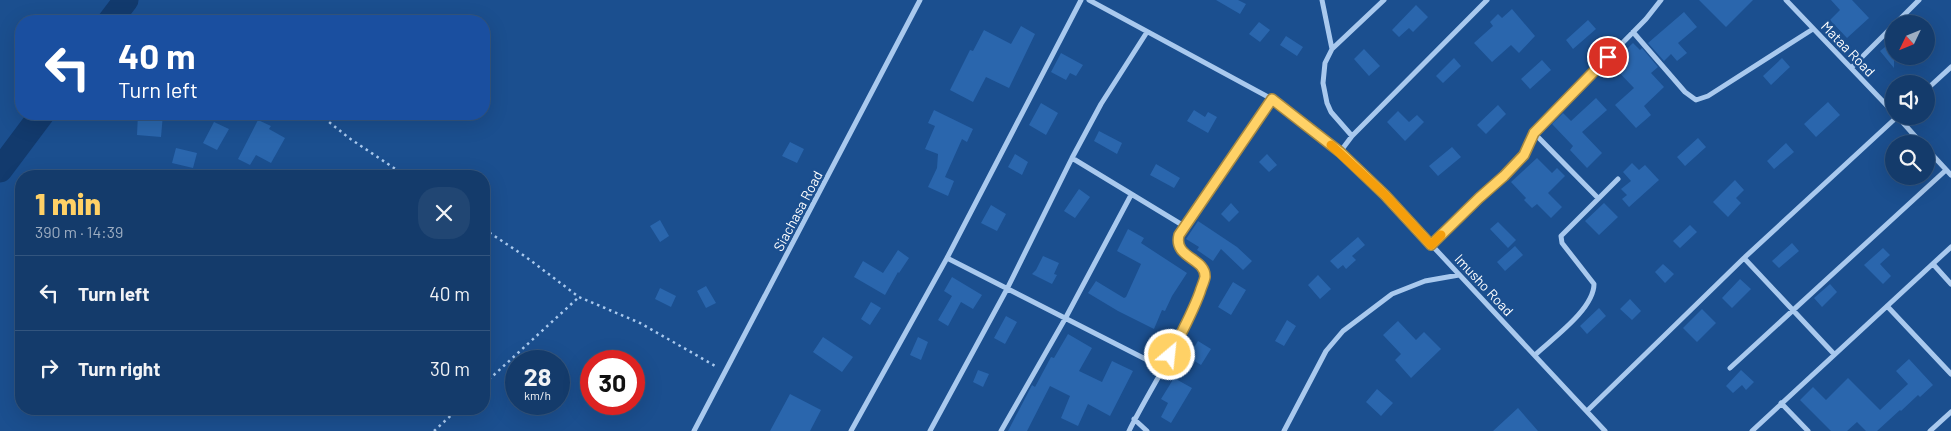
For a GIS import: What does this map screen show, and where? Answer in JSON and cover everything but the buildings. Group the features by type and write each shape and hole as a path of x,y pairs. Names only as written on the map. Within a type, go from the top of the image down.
{"street":[{"name":"Siachasa Road","path":"694,431 920,0"},
{"path":"851,431 947,258 1081,0"},
{"name":"Imusho Road","path":"1089,0 1272,99 1340,152 1385,195 1605,431"},
{"path":"1322,0 1332,49"},
{"path":"1352,136 1331,112 1323,83 1325,62 1332,49 1384,0"},
{"path":"1340,152 1352,136 1487,0"},
{"path":"1431,245 1524,155 1534,133 1646,19 1661,0"},
{"name":"Mataa Road","path":"1786,0 1885,104"},
{"path":"1903,15 1919,0"},
{"path":"1633,32 1685,92 1696,100 1708,96 1813,29"},
{"path":"930,431 1007,290 1072,158 1101,104 1147,32"},
{"path":"1851,68 1885,33"},
{"path":"1935,82 1951,67"},
{"path":"1128,431 1192,313 1205,277 1203,268 1180,250 1177,241 1184,226 1272,99"},
{"path":"1587,411 1744,258 1887,125"},
{"path":"1905,125 1914,135"},
{"path":"1534,133 1598,198"},
{"path":"1072,158 1184,226"},
{"path":"1935,158 1951,175"},
{"path":"1730,368 1946,170"},
{"path":"1534,355 1583,310 1594,292 1594,284 1562,243 1561,236 1618,179"},
{"path":"1001,431 1065,319 1131,195"},
{"path":"1752,431 1951,247"},
{"path":"947,258 1163,368"},
{"path":"1744,258 1834,354"},
{"path":"1932,264 1951,284"},
{"path":"1284,431 1326,351 1343,331 1392,294 1425,281 1460,275"},
{"path":"1887,306 1951,374"},
{"path":"1781,403 1808,431"},
{"path":"1930,431 1951,412"},
{"path":"1134,420 1146,431"}],"path":[{"path":"326,120 349,138 397,170"},
{"path":"490,233 578,297 640,323 725,372"},
{"path":"490,378 578,297"},
{"path":"434,431 451,415"}],"waterway":[{"path":"115,15 126,0"},
{"path":"0,170 38,120"}],"slow traffic":[{"path":"1331,145 1385,195 1431,245 1441,235"}],"route":[{"path":"1170,355 1192,313 1205,277 1203,268 1180,250 1177,241 1179,235 1272,99 1340,152 1385,195 1431,245 1524,155 1534,133 1608,57"}]}
